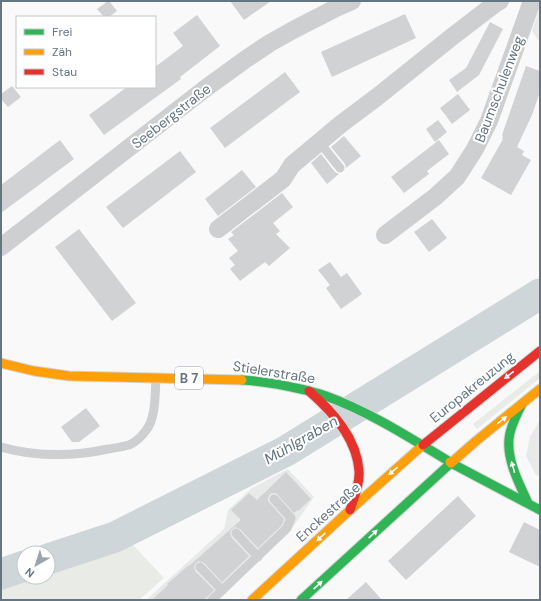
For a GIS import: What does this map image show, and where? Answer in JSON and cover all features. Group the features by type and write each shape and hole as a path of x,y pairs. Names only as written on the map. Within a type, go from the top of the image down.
{"main road":[{"name":"Europakreuzung","path":"423,446 540,351"},
{"name":"Stielerstraße","path":"1,363 31,372 62,376 227,378 285,385 309,391 321,397 351,406 378,419 451,463 540,510"},
{"path":"301,600 476,441 540,390"},
{"path":"321,397 351,442 358,458 359,472 357,490 350,510"},
{"path":"522,404 511,430 509,443 513,469 528,504"},
{"name":"Enckestraße","path":"252,600 350,510 423,446"}],"street":[{"name":"Seebergstraße","path":"1,247 206,88 252,55 289,32 352,1"},
{"path":"218,229 283,179 292,165 341,124 377,97 452,36 500,1"},
{"name":"Baumschulenweg","path":"385,235 435,197 457,177 475,149 489,121 532,1"}],"lane":[{"path":"320,143 340,168"},
{"path":"1,447 15,451 50,455 88,453 129,445 139,438 150,423 156,377"},
{"path":"212,600 288,528 292,518 274,499"},
{"path":"236,533 258,557"},
{"path":"200,567 222,590"}],"shaded area":[{"path":"540,7 540,43 532,31"},
{"path":"540,371 540,378 477,429 473,424"},
{"path":"540,420 540,477 536,475 526,456 530,437"},
{"path":"288,469 314,497 288,534 217,600 146,600 224,529 228,510 252,488"},
{"path":"133,545 164,578 139,600 1,600 1,586 16,581 16,585 56,585 56,569"}],"building":[{"path":"109,1 117,11 110,16 103,16 97,9"},
{"path":"230,1 271,1 244,20"},
{"path":"405,14 416,38 332,77 321,52"},
{"path":"197,15 220,46 180,77 181,79 104,135 89,115 126,88 156,88 156,66 183,46 173,33"},
{"path":"490,22 503,29 479,75 457,92 449,80 466,68"},
{"path":"526,66 540,71 540,92 532,115 517,147 524,151 522,155 531,160 511,195 481,178 503,139 502,135"},
{"path":"285,72 300,92 225,148 210,128"},
{"path":"12,86 21,97 8,107 1,99 1,94"},
{"path":"458,94 470,110 452,124 440,108"},
{"path":"438,120 447,132 435,142 426,129"},
{"path":"344,136 361,156 346,168 345,164 331,147"},
{"path":"60,140 74,159 1,213 1,185"},
{"path":"439,140 449,154 427,171 429,174 404,193 391,177"},
{"path":"180,151 196,172 123,228 106,207"},
{"path":"321,154 335,172 339,174 327,184 311,163"},
{"path":"242,170 256,187 218,216 205,199"},
{"path":"282,193 293,207 273,223 280,231 276,234 290,248 269,266 265,262 240,281 230,269 235,265 229,258 238,251 228,239 234,235 231,232"},
{"path":"432,219 447,238 429,252 414,232"},
{"path":"79,229 136,303 112,321 55,247"},
{"path":"330,262 341,277 347,273 362,294 341,309 326,288 330,285 318,270"},
{"path":"86,408 100,426 79,442 72,442 61,427"},
{"path":"286,472 311,499 294,513 276,493 270,494 268,501 284,519 282,525 258,548 240,529 235,527 232,529 230,532 231,537 249,556 222,582 204,563 199,561 196,563 194,566 195,571 214,590 203,600 152,600 168,585 167,584 241,520 231,510 249,493 257,500"},
{"path":"458,496 476,516 406,580 388,561"},
{"path":"524,522 540,530 540,567 509,552"},
{"path":"366,582 382,600 346,600"}],"waterway":[{"name":"Mühlgraben","path":"56,556 115,537 286,451 540,294"},
{"name":"Mühlgraben","path":"1,574 16,569"}],"traffic: fast":[{"path":"242,380 258,381 305,390 342,402 405,435 450,462"},
{"path":"522,404 511,430 509,447 514,472 528,503"},
{"path":"301,600 451,463 540,510"}],"traffic: slow":[{"path":"1,363 34,371 69,376 242,380"},
{"path":"450,462 451,463 540,389"},
{"path":"252,600 423,445"}],"traffic: jam":[{"path":"423,445 540,351"},
{"path":"309,391 334,416 342,426 354,447 359,471 359,481 350,510"}]}
